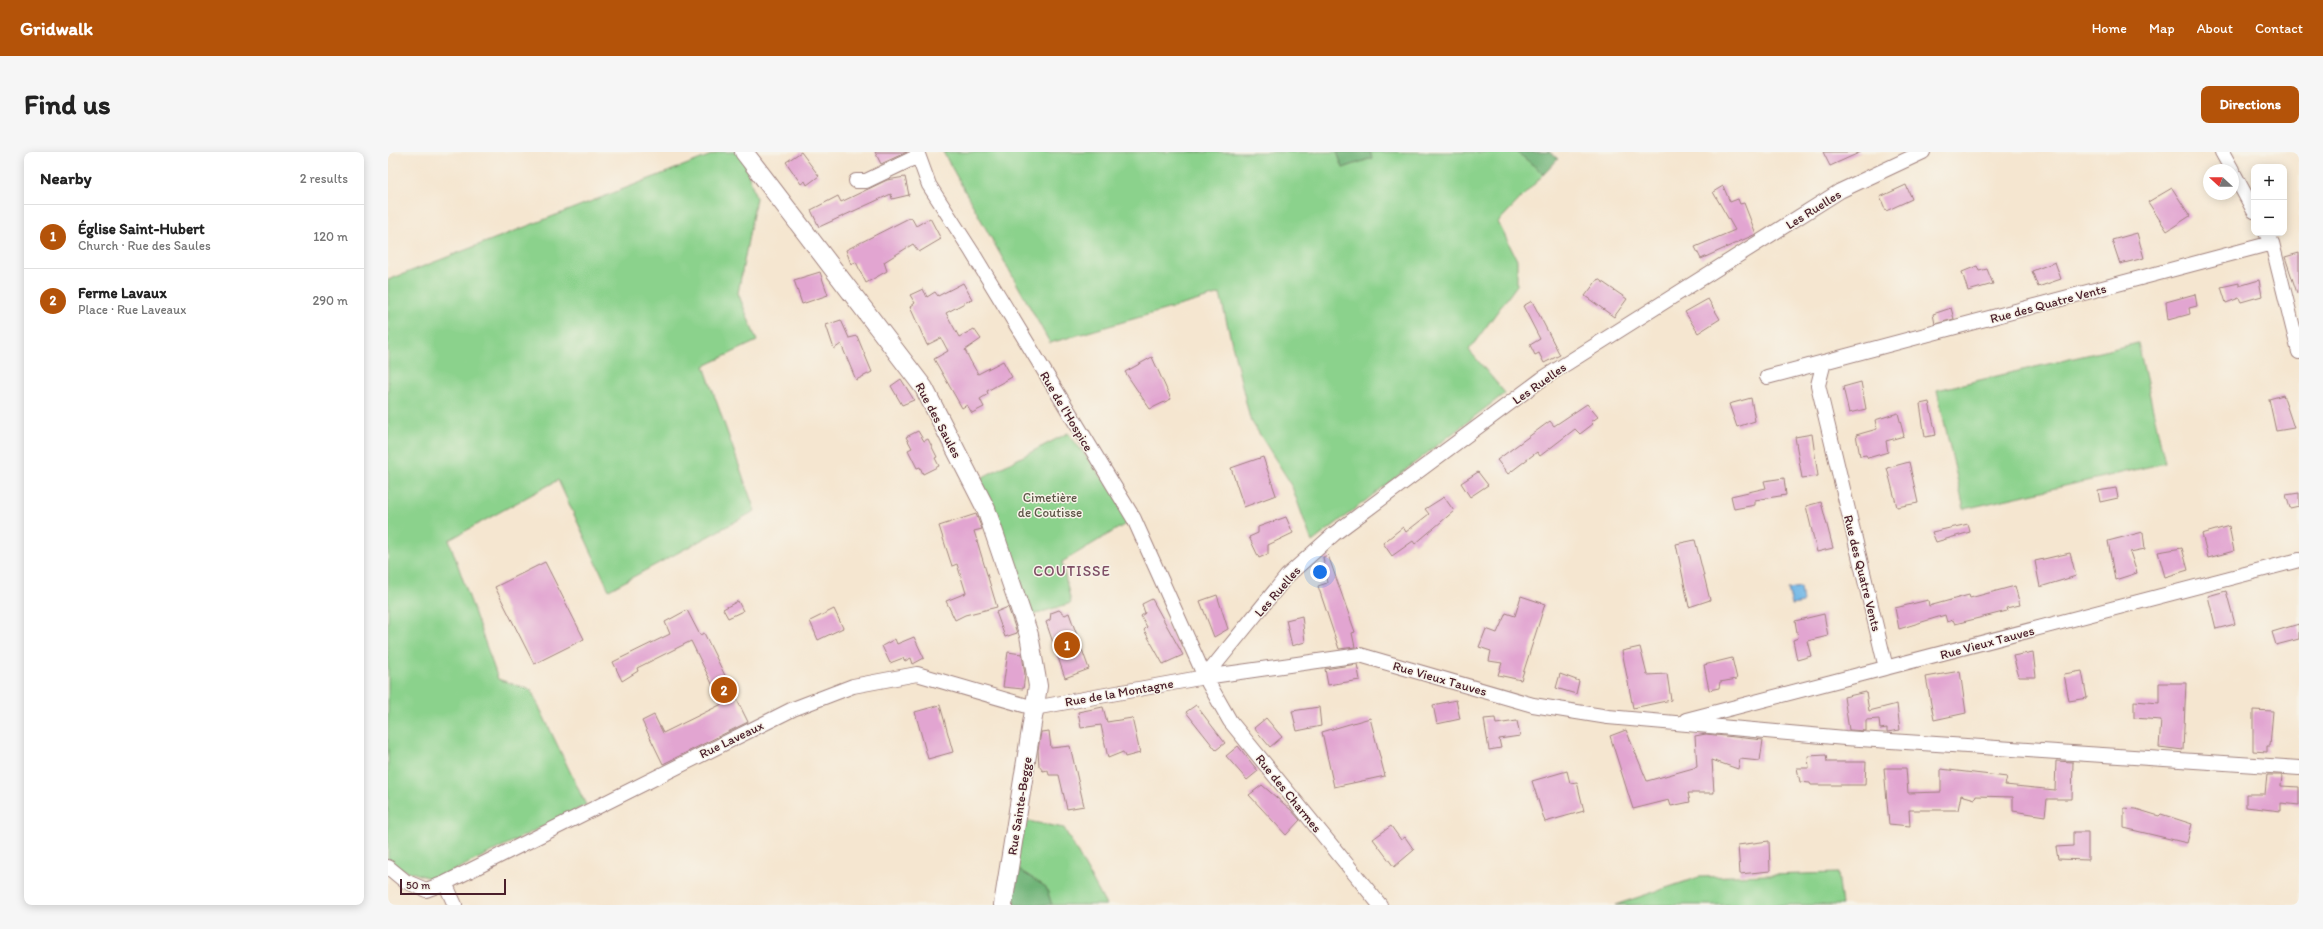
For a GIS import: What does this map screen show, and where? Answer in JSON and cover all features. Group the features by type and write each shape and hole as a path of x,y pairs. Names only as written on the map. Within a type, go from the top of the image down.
{"street":[{"name":"Rue des Saules","path":"744,152 924,388 986,510 1030,635 1038,686 1034,708"},
{"name":"Les Ruelles","path":"1205,677 1287,576 1334,534 1542,379 1840,191 1923,152"},
{"path":"2222,152 2229,164"},
{"name":"Rue de l'Hospice","path":"918,154 929,185 976,258 1134,519 1205,677"},
{"path":"856,181 866,181 918,154"},
{"path":"2239,182 2251,204"},
{"path":"2269,238 2299,352"},
{"name":"Rue des Quatre Vents","path":"1767,377 2269,238"},
{"name":"Rue des Quatre Vents","path":"1824,362 1818,385 1886,668"},
{"name":"Rue Vieux Tauves","path":"1676,723 2299,560"},
{"name":"Rue Vieux Tauves","path":"1205,677 1360,655 1533,705 1608,717 1845,738 2299,768"},
{"name":"Rue Laveaux","path":"388,867 405,881 426,890 445,883 793,709 853,686 918,674 1034,708"},
{"name":"Rue de la Montagne","path":"1034,708 1205,677"},
{"name":"Rue des Charmes","path":"1205,677 1230,722 1380,905"},
{"name":"Rue Sainte-Begge","path":"1003,905 1034,708"},
{"path":"445,883 455,905"}],"green space":[{"path":"719,152 741,152 756,198 738,293 757,341 704,366 755,511 609,590 558,480 449,540 498,679 531,690 586,805 435,880 399,868 388,859 388,280"},
{"path":"943,152 1337,152 1343,168 1372,158 1370,152 1517,152 1544,174 1498,222 1517,260 1517,285 1469,350 1505,393 1312,542 1291,484 1250,419 1220,294 1050,343"},
{"path":"1337,152 1370,152 1372,158 1343,168"},
{"path":"1517,152 1550,152 1558,159 1544,174"},
{"path":"2138,343 2165,463 1964,509 1937,390"},
{"name":"Cimetière de Coutisse","path":"1068,433 1134,519 1062,562 1071,603 1029,616 979,479"},
{"path":"1017,819 1064,828 1106,905 1052,905 1046,887 1010,864"},
{"path":"1010,864 1046,887 1052,905 1006,905"},
{"path":"1838,873 1842,905 1615,905 1699,877"}],"water":[{"path":"1801,587 1803,603 1792,605 1788,589"}],"building":[{"path":"801,152 819,176 807,185 805,181 801,184 786,162"},
{"path":"875,152 907,152 881,164"},
{"path":"1823,152 1861,152 1830,166"},
{"path":"905,177 909,195 892,199 891,194 819,227 811,210 838,196 841,202 887,180"},
{"path":"1906,185 1912,199 1886,211 1880,197"},
{"path":"1723,186 1730,202 1738,199 1740,204 1744,203 1756,234 1701,259 1695,247 1735,230 1713,192"},
{"path":"2172,188 2190,216 2167,231 2148,202"},
{"path":"911,217 916,226 930,218 941,239 919,252 913,244 884,262 887,271 866,283 856,262 851,264 846,250"},
{"path":"2137,233 2144,258 2120,264 2112,240"},
{"path":"2299,253 2299,292 2297,293 2285,257"},
{"path":"2055,262 2061,279 2038,287 2032,271"},
{"path":"1977,266 1979,271 1987,269 1993,284 1968,291 1962,272"},
{"path":"820,272 828,295 802,304 794,280"},
{"path":"1598,279 1627,299 1614,317 1585,296"},
{"path":"2259,280 2262,296 2241,302 2239,298 2226,303 2221,287 2239,283 2239,286"},
{"path":"963,283 972,299 946,313 959,337 974,329 981,339 965,350 971,362 978,374 1003,361 1012,377 987,391 988,394 980,399 984,407 972,413 967,405 962,408 934,359 948,351 941,338 927,345 910,307 915,303 910,295 923,289 927,297 935,292 938,296"},
{"path":"2195,294 2197,306 2189,308 2190,314 2168,320 2166,302"},
{"path":"1708,299 1720,319 1698,333 1685,312"},
{"path":"1532,301 1560,355 1544,363 1539,353 1535,355 1530,345 1540,339 1523,306"},
{"path":"1951,308 1954,319 1935,324 1933,314"},
{"path":"841,320 849,338 857,336 872,372 856,380 841,344 834,349 826,325"},
{"path":"1152,357 1171,399 1150,409 1125,372"},
{"path":"901,379 914,400 902,405 891,386"},
{"path":"1861,382 1866,409 1849,413 1843,387"},
{"path":"2283,395 2294,428 2276,431 2269,399"},
{"path":"1751,398 1755,421 1737,427 1729,404"},
{"path":"1929,402 1936,435 1925,437 1920,404"},
{"path":"1587,404 1598,417 1591,422 1593,424 1580,434 1575,429 1540,456 1537,452 1508,474 1497,460 1550,421 1554,426"},
{"path":"1898,413 1904,436 1886,441 1888,452 1868,458 1866,455 1860,456 1856,435 1877,429 1875,420"},
{"path":"918,431 924,441 928,439 937,457 935,458 939,466 923,474 920,467 917,468 908,450 912,448 906,437"},
{"path":"1812,434 1818,476 1802,478 1795,437"},
{"path":"1263,457 1276,495 1244,507 1231,468"},
{"path":"1909,462 1918,503 1897,507 1887,468"},
{"path":"1478,472 1488,485 1470,497 1461,483"},
{"path":"1784,478 1786,495 1755,500 1755,505 1734,509 1731,496 1766,488 1764,481"},
{"path":"2116,488 2118,498 2100,502 2098,491"},
{"path":"2299,493 2299,506 2290,508 2286,495"},
{"path":"1444,497 1454,511 1415,544 1413,541 1392,556 1383,543 1403,527 1406,532 1429,514 1425,509"},
{"path":"1821,502 1833,548 1817,552 1806,506"},
{"path":"976,514 982,529 974,531 997,607 965,615 955,620 946,601 966,593 957,564 952,566 939,526"},
{"path":"1286,517 1293,533 1268,545 1268,554 1259,558 1249,537 1258,533 1258,527"},
{"path":"1968,524 1970,532 1936,542 1932,532"},
{"path":"2229,526 2234,551 2208,558 2202,534"},
{"path":"2143,532 2145,549 2130,552 2137,573 2115,580 2108,541"},
{"path":"1695,540 1710,600 1689,607 1676,544"},
{"path":"2182,548 2188,570 2165,577 2158,552"},
{"path":"2070,553 2076,576 2040,587 2035,561"},
{"path":"1328,555 1355,632 1352,633 1355,647 1339,649 1318,586 1327,583 1323,557"},
{"path":"545,562 584,639 534,664 495,587"},
{"path":"2015,586 2020,605 2006,608 2007,611 1955,624 1953,620 1947,622 1945,615 1899,629 1895,608 1928,600 1929,606 1969,595 1970,598"},
{"path":"2226,591 2235,624 2216,629 2208,596"},
{"path":"1217,595 1228,629 1214,637 1200,601"},
{"path":"1521,596 1545,604 1521,680 1498,675 1502,663 1489,661 1491,651 1479,647 1486,629 1497,633 1506,613 1515,616"},
{"path":"1152,599 1183,655 1163,664 1144,630 1147,627 1141,616 1145,613 1142,604"},
{"path":"738,601 743,611 728,618 723,609"},
{"path":"1008,607 1017,633 1005,637 996,612"},
{"path":"834,609 843,628 818,640 810,621"},
{"path":"687,610 700,635 704,633 748,722 663,764 642,721 654,715 663,733 722,704 691,641 637,668 638,671 622,681 613,662 670,634 665,622"},
{"path":"1059,610 1065,615 1069,613 1089,669 1065,678 1046,622 1050,620 1051,613"},
{"path":"1824,614 1828,636 1807,641 1811,656 1797,660 1793,640 1798,638 1795,621"},
{"path":"1302,616 1305,642 1292,646 1286,620"},
{"path":"2299,624 2299,639 2276,645 2272,632"},
{"path":"914,637 924,658 913,664 911,658 905,661 903,658 890,663 882,646 895,639 897,644"},
{"path":"1640,647 1647,675 1667,674 1671,700 1633,708 1622,651"},
{"path":"1008,652 1022,654 1025,675 1023,689 1003,687"},
{"path":"2033,652 2036,677 2019,677 2013,656"},
{"path":"1732,658 1737,679 1720,682 1719,688 1709,690 1704,665"},
{"path":"1357,664 1360,680 1328,685 1325,669"},
{"path":"1960,671 1966,713 1934,720 1926,677"},
{"path":"2082,671 2087,698 2069,701 2064,674"},
{"path":"1560,674 1579,681 1576,694 1556,688"},
{"path":"2159,683 2186,683 2183,750 2159,747 2161,720 2134,718 2134,701 2159,703"},
{"path":"1866,692 1869,711 1897,704 1900,730 1887,732 1887,728 1880,729 1879,719 1866,720 1866,731 1849,730 1844,697"},
{"path":"1456,700 1460,719 1437,724 1433,705"},
{"path":"940,705 953,752 928,759 915,712"},
{"path":"1196,705 1225,743 1216,750 1186,712"},
{"path":"1103,707 1107,722 1132,718 1140,753 1125,757 1123,752 1108,758 1101,725 1081,728 1078,712"},
{"path":"1319,707 1321,726 1297,731 1292,711"},
{"path":"2253,710 2273,711 2270,746 2267,746 2267,752 2253,751"},
{"path":"1266,718 1282,737 1270,747 1254,728"},
{"path":"1370,718 1385,776 1334,787 1322,732"},
{"path":"1495,718 1496,724 1517,721 1520,736 1499,739 1501,748 1489,750 1484,719"},
{"path":"1626,730 1647,781 1697,767 1695,736 1706,734 1763,740 1760,761 1740,759 1738,769 1712,760 1714,793 1688,793 1690,802 1671,806 1669,800 1633,809 1610,736"},
{"path":"1049,731 1051,748 1070,746 1084,806 1067,809 1059,775 1049,775 1048,770 1043,771 1039,766 1038,750 1041,732"},
{"path":"1238,746 1258,771 1247,780 1226,756"},
{"path":"1826,755 1827,762 1866,762 1865,785 1811,785 1810,783 1800,782 1797,768 1809,768 1808,756"},
{"path":"2056,761 2073,762 2072,799 2047,799 2045,816 2013,811 2013,797 1976,796 1975,799 1961,795 1958,810 1909,810 1910,826 1889,824 1884,768 1906,768 1908,793 1941,792 1941,769 2007,777 2005,785 2055,790"},
{"path":"1567,771 1570,783 1577,782 1584,811 1545,822 1532,781"},
{"path":"2267,775 2282,775 2281,786 2299,787 2299,805 2281,803 2281,811 2246,807 2246,794 2265,794"},
{"path":"1262,785 1291,810 1300,820 1286,835 1249,795"},
{"path":"2124,808 2136,809 2159,816 2161,814 2192,824 2187,843 2124,828"},
{"path":"1391,826 1401,840 1405,837 1414,850 1394,867 1373,839"},
{"path":"2073,832 2088,832 2088,860 2058,859 2056,847 2073,846"},
{"path":"1769,841 1770,871 1740,874 1738,845"}],"place":[{"name":"Église Saint-Hubert","path":"1067,645"},
{"name":"Ferme Lavaux","path":"724,690"}],"district":[{"name":"COUTISSE","path":"1072,571"}]}
